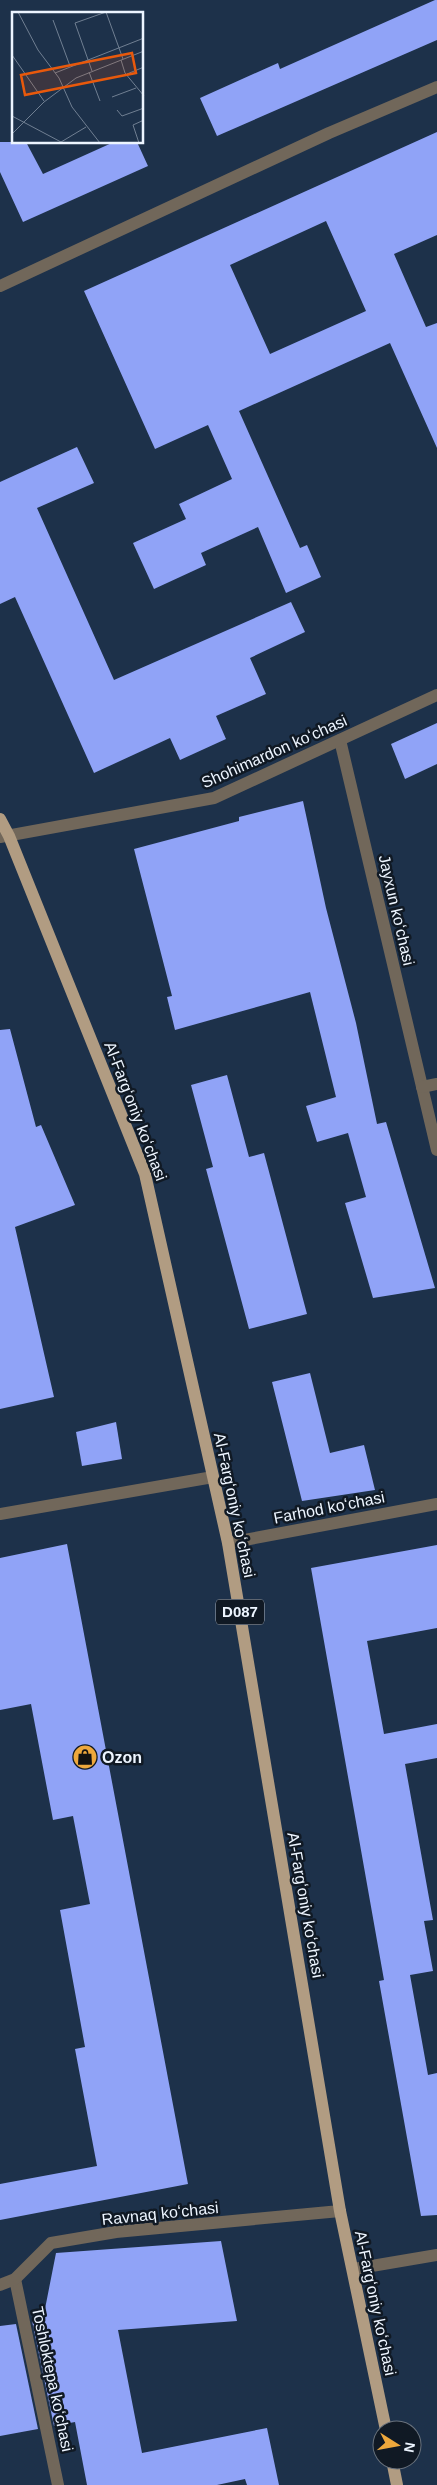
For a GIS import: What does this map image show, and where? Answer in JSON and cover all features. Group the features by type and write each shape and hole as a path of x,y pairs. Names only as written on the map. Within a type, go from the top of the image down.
{"main road":[{"name":"Al-Fargʻoniy koʻchasi","path":"0,819 4,836 145,1174 228,1543 340,2211 354,2269 384,2420"},
{"path":"394,2470 397,2485"}],"street":[{"path":"0,286 330,133 437,87"},
{"name":"Shohimardon koʻchasi","path":"4,836 214,798 437,695"},
{"name":"Jayxun koʻchasi","path":"340,740 437,1150"},
{"path":"422,1087 437,1084"},
{"path":"0,1514 213,1477"},
{"name":"Farhod koʻchasi","path":"228,1543 437,1504"},
{"name":"Ravnaq koʻchasi","path":"0,2285 15,2279 51,2243 116,2232 340,2211"},
{"path":"354,2269 437,2255"},
{"name":"Toshloktepa koʻchasi","path":"15,2279 58,2485"}],"building":[{"path":"437,0 437,40 217,136 200,98 278,63 280,69"},
{"path":"437,132 437,235 394,254 426,327 437,323 437,448 390,343 239,411 300,548 307,545 321,577 286,593 258,527 201,553 206,565 154,589 133,543 186,519 179,504 232,479 208,425 155,449 84,291","holes":["326,221 366,311 270,354 230,265"]},
{"path":"0,142 27,144 43,174 110,144 138,144 148,166 23,222 0,172"},
{"path":"77,447 94,483 37,508 114,680 291,602 305,632 250,658 266,694 216,716 226,739 180,760 170,738 94,773 15,597 0,604 0,482"},
{"path":"437,723 437,764 405,779 391,744"},
{"path":"303,801 326,908 356,1023 377,1124 386,1122 435,1288 373,1298 345,1203 366,1197 348,1133 317,1142 306,1106 336,1097 310,992 175,1030 167,997 172,996 134,849 239,821 239,817"},
{"path":"10,1029 36,1127 41,1125 75,1205 15,1227 54,1397 0,1409 0,1030"},
{"path":"227,1075 249,1157 264,1153 307,1314 249,1329 206,1169 213,1167 191,1085"},
{"path":"310,1373 330,1453 364,1445 375,1490 302,1501 272,1382"},
{"path":"116,1422 122,1459 82,1466 76,1432"},
{"path":"67,1544 188,2184 0,2220 0,2184 97,2166 75,2049 85,2047 60,1910 90,1904 73,1816 53,1820 31,1704 0,1710 0,1558"},
{"path":"437,1545 437,1628 367,1641 384,1734 437,1724 437,1758 405,1764 433,1920 424,1921 433,1971 410,1975 428,2075 437,2073 437,2215 421,2216 379,1981 384,1980 311,1568"},
{"path":"221,2241 237,2321 118,2330 142,2453 267,2428 279,2485 247,2485 245,2479 217,2485 87,2485 75,2422 54,2426 32,2321 43,2319 56,2253"},
{"path":"16,2324 38,2429 0,2436 0,2326"}],"place":[{"name":"Ozon","path":"85,1757"}]}
